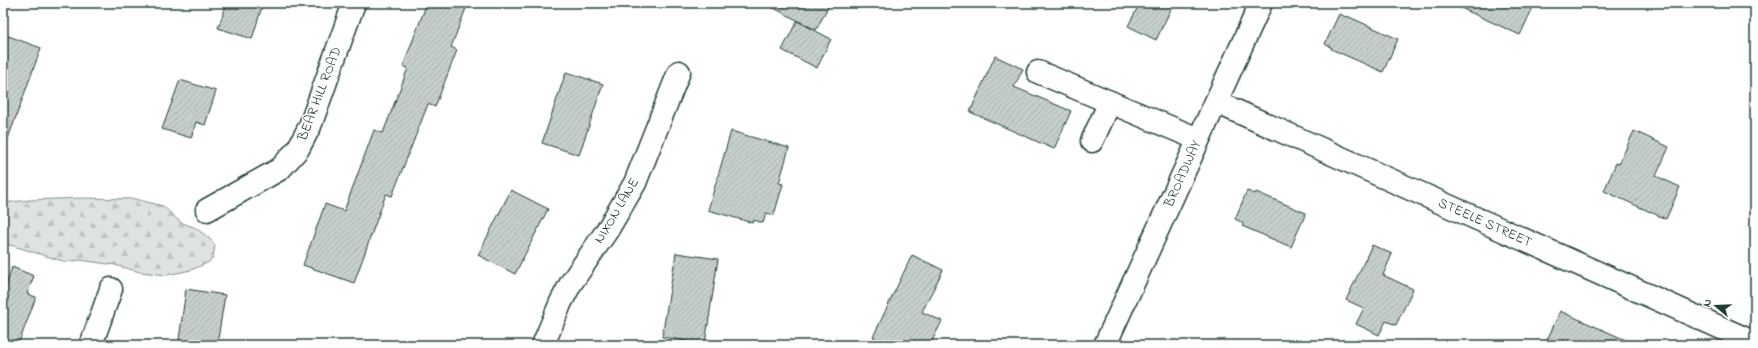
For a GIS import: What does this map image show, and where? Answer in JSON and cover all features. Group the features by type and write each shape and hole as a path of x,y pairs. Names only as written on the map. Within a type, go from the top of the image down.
{"street":[{"name":"BEAR HILL ROAD","path":"207,210 280,169 298,149 310,126 354,3"},
{"name":"BROADWAY","path":"1105,345 1261,3"},
{"name":"NIXON LANE","path":"543,345 561,302 571,283 608,229 635,183 679,72"},
{"path":"1038,72 1198,140"},
{"path":"1092,141 1110,102"},
{"name":"STEELE STREET","path":"1216,102 1755,343"},
{"path":"91,345 111,289"}],"green space":[{"path":"83,198 135,199 163,206 180,222 196,228 211,240 215,245 213,257 209,262 191,270 167,275 140,272 115,265 80,260 66,262 10,245 3,245 3,203 30,200"}],"building":[{"path":"227,3 263,3 252,39 218,28"},
{"path":"427,3 468,3 451,47 457,50 435,107 428,104 392,196 386,194 354,283 303,265 325,204 344,211 374,130 383,133 408,68 403,66"},
{"path":"764,3 830,3 816,30"},
{"path":"1140,3 1174,3 1156,40 1128,26"},
{"path":"1450,3 1535,3 1520,35"},
{"path":"1339,14 1346,17 1347,16 1398,39 1383,72 1331,49 1332,48 1325,44"},
{"path":"797,21 831,39 817,68 782,50"},
{"path":"3,34 41,48 6,144 3,144"},
{"path":"995,56 1023,69 1014,87 1071,111 1054,149 970,112"},
{"path":"566,72 603,84 579,155 542,143"},
{"path":"180,80 216,91 205,125 196,122 191,138 162,129"},
{"path":"731,131 789,148 779,183 783,184 774,215 766,213 763,223 754,220 753,223 708,210"},
{"path":"1634,131 1669,147 1656,176 1680,187 1666,219 1604,191 1616,163 1619,164"},
{"path":"511,190 548,209 515,274 478,255"},
{"path":"1247,191 1255,194 1256,192 1306,213 1291,247 1242,226 1243,223 1235,219"},
{"path":"1372,245 1392,254 1383,275 1413,289 1396,325 1386,321 1379,335 1356,324 1364,308 1346,300"},
{"path":"676,253 718,259 705,344 662,337"},
{"path":"912,255 943,270 922,312 942,321 930,345 890,345 873,337"},
{"path":"12,267 34,276 27,294 36,297 18,345 3,345 3,285 6,286"},
{"path":"186,289 225,295 217,345 179,340"},
{"path":"1560,311 1637,345 1545,345"}]}
